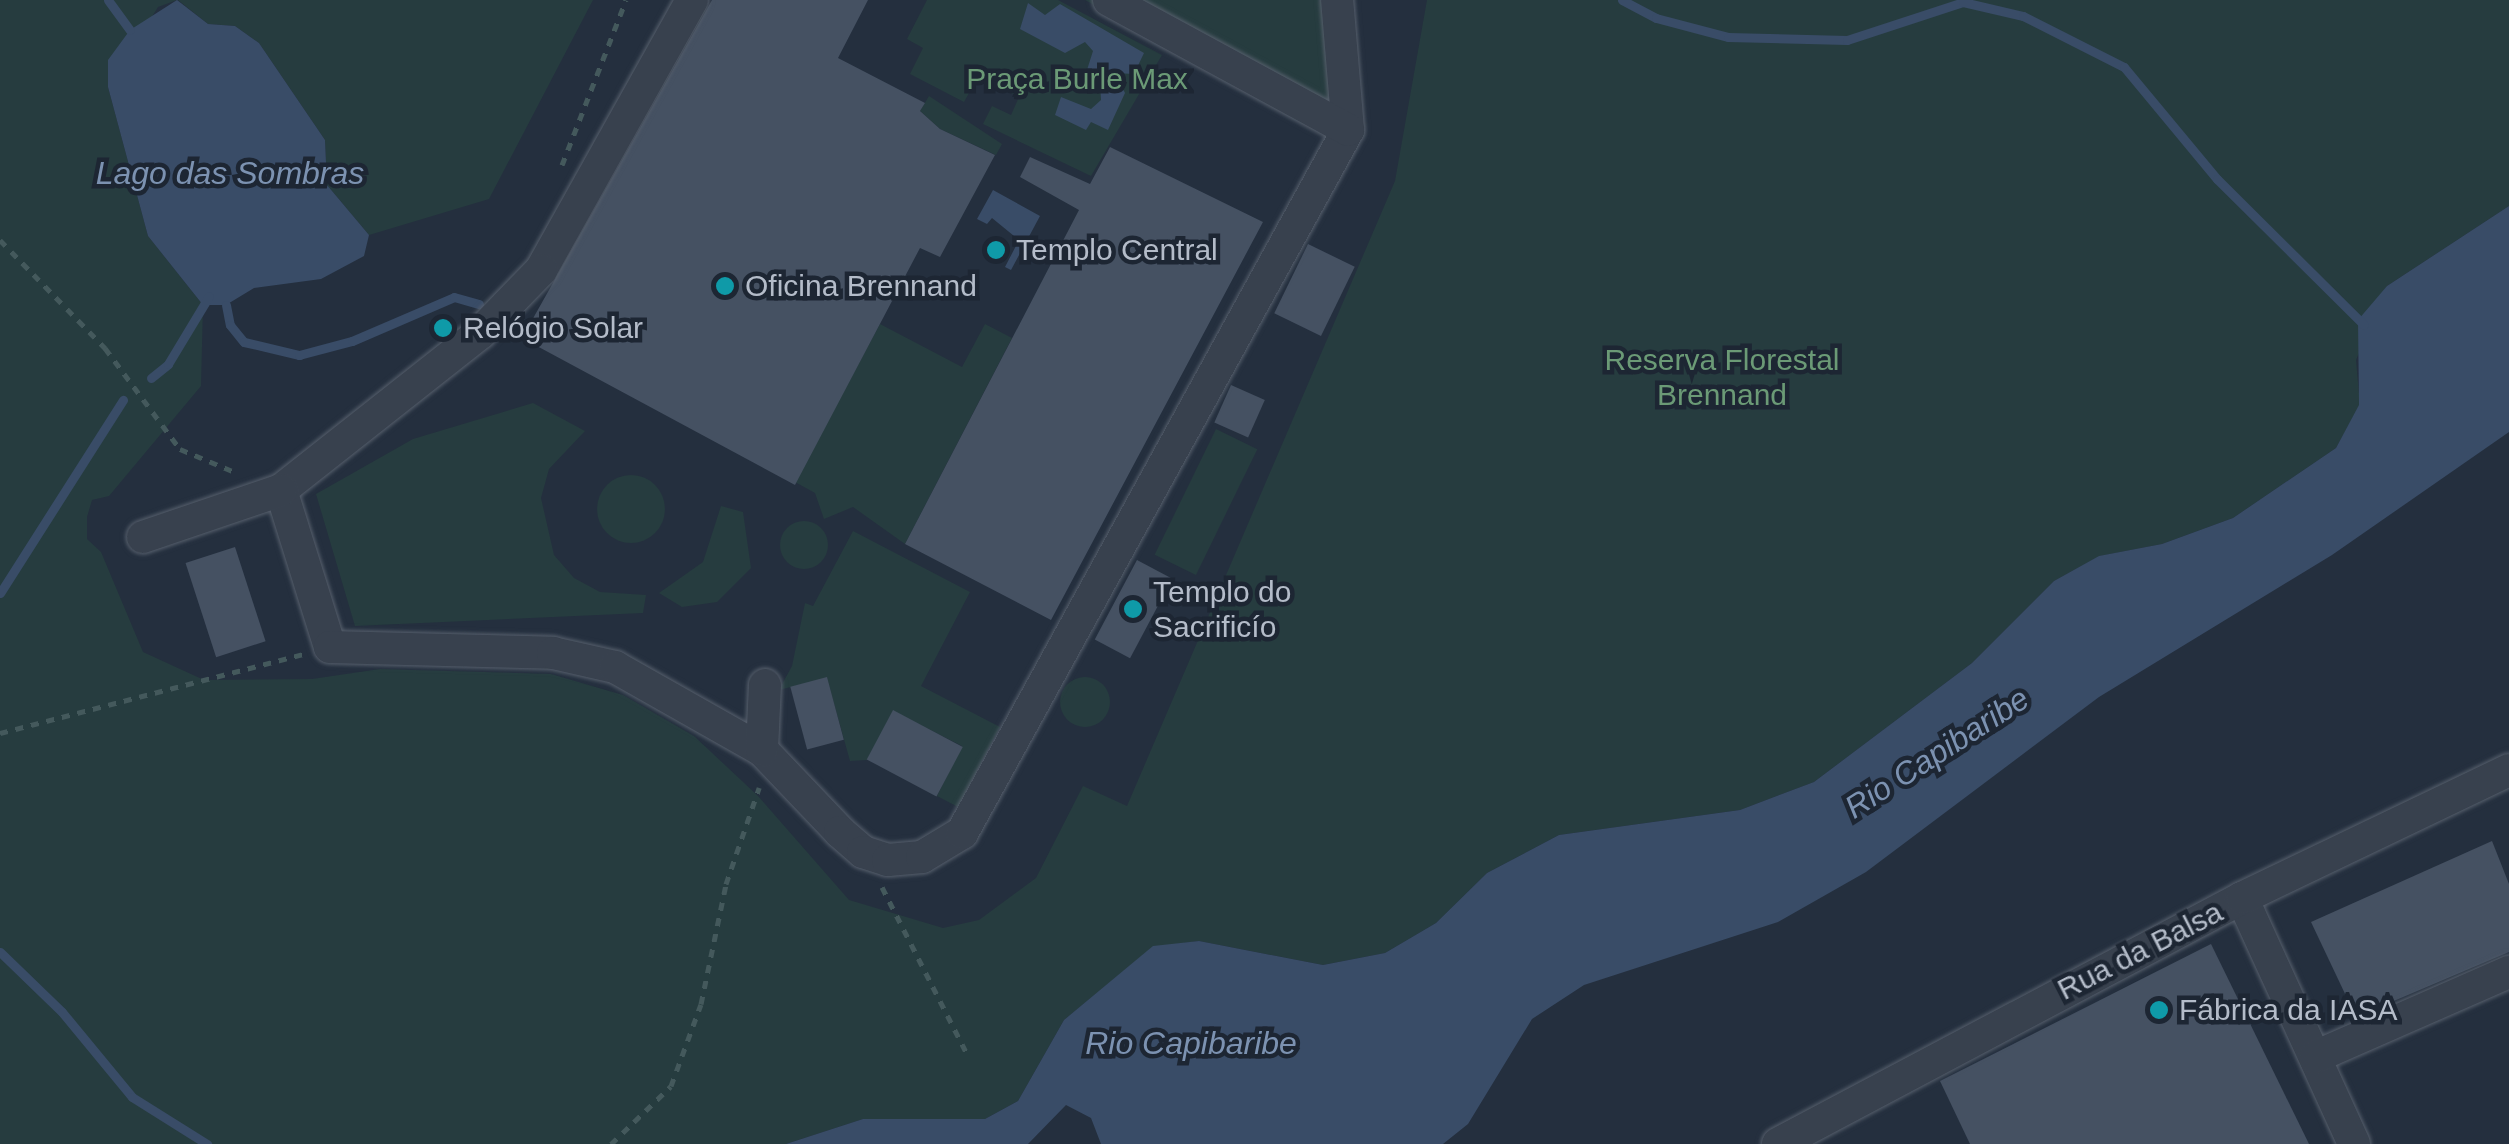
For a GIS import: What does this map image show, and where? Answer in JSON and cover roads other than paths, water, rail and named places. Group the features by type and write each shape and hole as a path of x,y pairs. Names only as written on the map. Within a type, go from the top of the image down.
{"lane":[{"path":"143,537 281,490 480,333 541,270 692,0"},
{"path":"1109,0 1348,130"},
{"path":"281,490 330,647 553,652 614,667 762,750 864,852 888,860 922,857 962,832 1348,130 1337,0"},
{"path":"762,750 765,685"},
{"name":"Rua da Balsa","path":"1778,1144 2242,898 2508,772"},
{"path":"2242,898 2354,1144"},
{"path":"2315,1057 2509,972"}],"water":[{"name":"Lago das Sombras","path":"177,0 208,24 235,26 259,43 325,140 327,185 369,235 364,256 321,279 254,288 226,305 203,305 148,236 108,87 108,60 130,30"},
{"path":"1028,3 1045,15 1060,4 1144,53 1134,74 1115,73 1125,93 1108,130 1091,122 1086,130 1055,115 1061,97 1091,109 1101,100 1100,83 1086,73 1093,51 1085,42 1065,53 1020,29"},
{"path":"993,190 1040,216 1011,270 1005,267 1019,240 992,218 987,224 977,219"},
{"name":"Rio Capibaribe","path":"2509,206 2509,432 2332,555 2099,697 1866,872 1778,922 1584,985 1532,1019 1468,1124 1443,1144 1101,1144 1091,1118 1066,1105 1028,1144 786,1144 863,1119 985,1119 1018,1101 1064,1020 1153,946 1199,941 1323,965 1385,953 1436,923 1487,873 1559,835 1740,810 1814,782 1972,663 2054,581 2099,556 2162,544 2233,518 2336,448 2359,405 2358,320 2387,286"}],"waterway":[{"path":"108,0 130,30"},
{"path":"1622,0 1656,18 1728,37 1847,40 1963,2 2023,16 2124,67 2217,179 2364,325"},
{"path":"151,378 168,364 209,296"},
{"path":"226,305 230,325 244,342 299,355 352,341 454,297 479,304"},
{"path":"0,593 123,400"},
{"path":"0,952 62,1012 132,1097 207,1144"}],"place":[{"name":"Templo Central","path":"996,250"},
{"name":"Oficina Brennand","path":"725,286"},
{"name":"Relógio Solar","path":"443,328"},
{"name":"Templo do Sacrificío","path":"1133,609"},
{"name":"Fábrica da IASA","path":"2159,1010"}],"park label":[{"name":"Praça Burle Max","path":"1077,79"},
{"name":"Reserva Florestal Brennand","path":"1722,377"}]}
